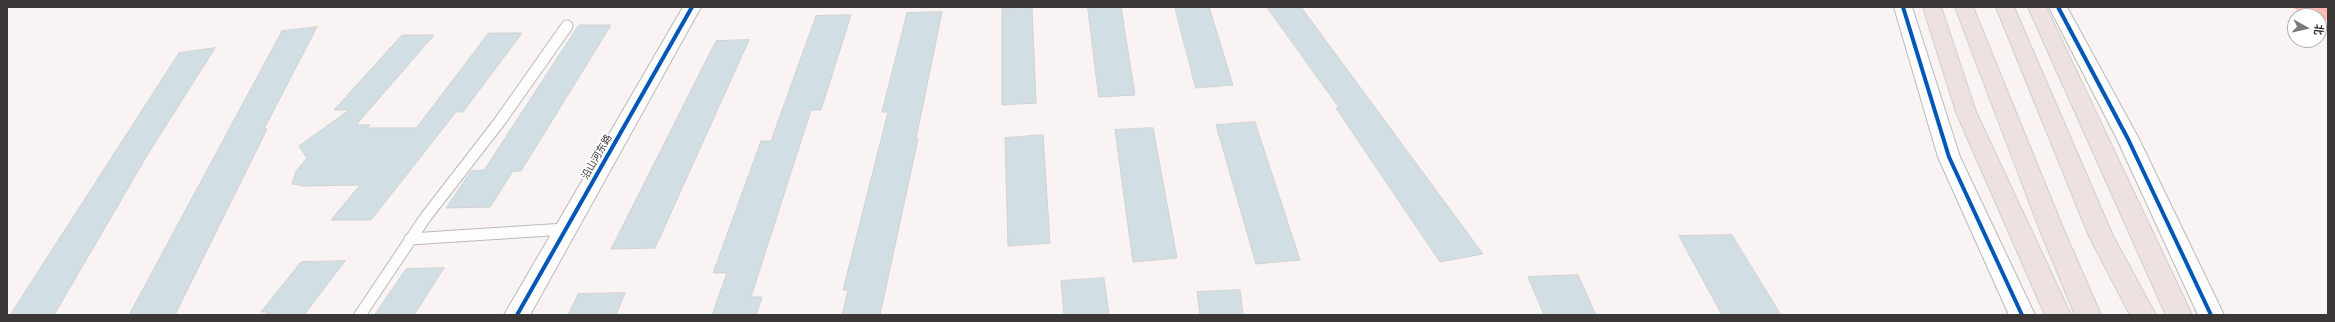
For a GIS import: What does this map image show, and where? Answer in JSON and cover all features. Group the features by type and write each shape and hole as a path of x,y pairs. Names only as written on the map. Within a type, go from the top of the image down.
{"highway":[{"path":"1932,7 1966,112 2058,315"},
{"path":"1964,7 2051,228 2088,315"},
{"path":"2005,7 2101,236 2143,315"},
{"path":"2037,7 2179,315"}],"street":[{"name":"沿山河东路","path":"517,315 692,7"},
{"path":"1903,7 1949,157 2022,315"},
{"path":"2058,7 2128,139 2211,315"}],"lane":[{"path":"360,315 410,239 500,121 567,26"},
{"path":"410,239 565,229"}],"shaded area":[{"path":"2290,7 2328,8 2328,21 2327,8"}],"building":[{"path":"1088,7 1121,7 1135,95 1099,97"},
{"path":"1175,7 1209,7 1233,85 1196,88"},
{"path":"1267,7 1301,7 1483,254 1440,262 1336,108 1339,108"},
{"path":"1032,8 1036,103 1002,105 1002,9"},
{"path":"942,12 916,139 918,139 880,315 842,315 848,290 843,290 888,112 882,112 907,13"},
{"path":"851,15 821,110 811,110 751,297 762,297 756,315 712,315 727,273 713,273 761,141 771,141 816,16"},
{"path":"579,25 611,25 521,171 513,171 490,207 446,208 471,171 484,170"},
{"path":"317,27 264,129 267,129 175,315 129,315 282,31"},
{"path":"489,33 522,33 463,112 456,112 371,220 331,220 360,185 304,186 292,184 296,171 307,158 299,146 349,110 334,110 402,35 434,35 356,125 370,125 367,128 416,128"},
{"path":"749,40 655,248 611,249 716,41"},
{"path":"215,48 148,154 54,315 10,315 179,53"},
{"path":"1255,122 1300,260 1256,264 1216,125"},
{"path":"1153,128 1177,258 1133,262 1115,130"},
{"path":"1043,135 1050,243 1008,246 1005,138"},
{"path":"1732,235 1781,315 1722,315 1679,236"},
{"path":"345,261 304,315 265,315 268,312 261,312 301,262"},
{"path":"444,268 414,315 375,314 406,269"},
{"path":"1578,275 1596,315 1544,315 1528,277"},
{"path":"1104,278 1109,315 1064,315 1061,281"},
{"path":"1240,290 1243,315 1200,315 1197,292"},
{"path":"625,293 616,315 568,315 578,294"}],"cycle path":[{"path":"517,315 692,7"},
{"path":"1903,7 1949,157 2022,315"},
{"path":"2058,7 2128,139 2211,315"}]}
